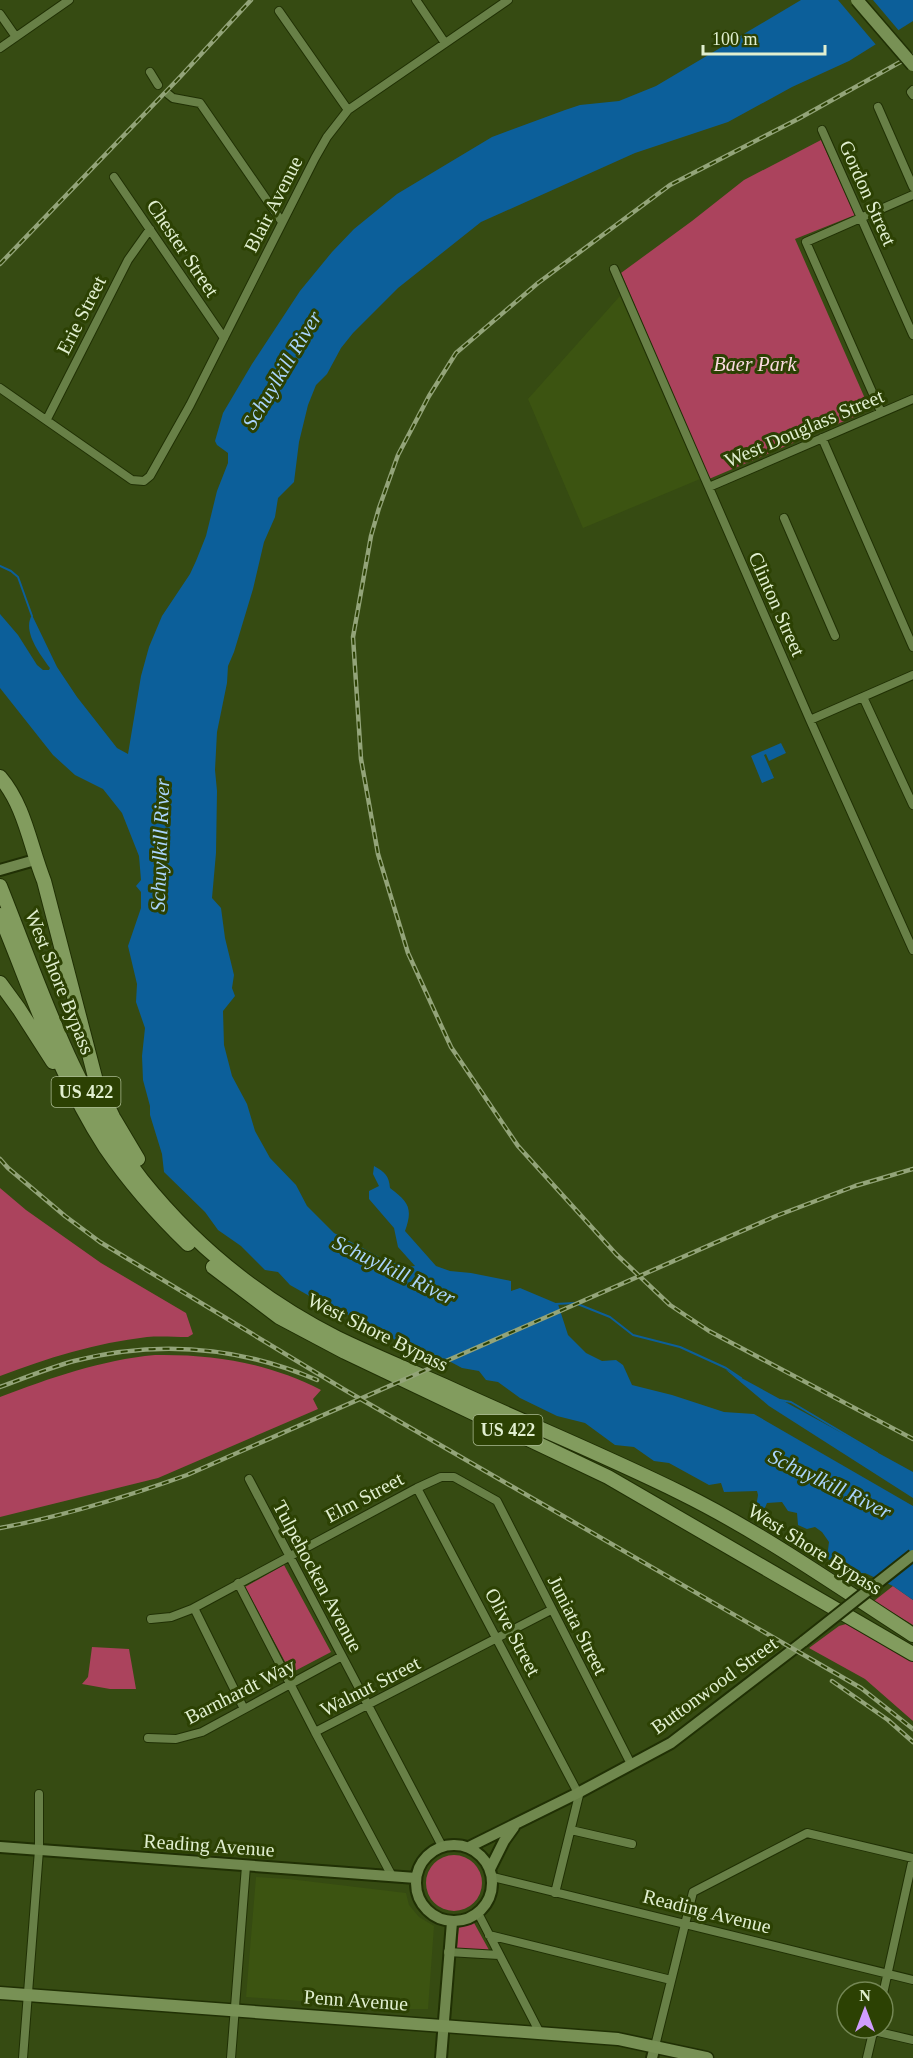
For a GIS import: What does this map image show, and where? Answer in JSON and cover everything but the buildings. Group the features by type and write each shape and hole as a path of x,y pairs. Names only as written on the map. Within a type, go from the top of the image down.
{"highway":[{"path":"0,777 17,800 35,860 44,881 89,1058 103,1098 142,1166 225,1265"},
{"name":"West Shore Bypass","path":"0,886 60,1035 92,1104 142,1180 186,1230 225,1265 285,1308 337,1338 617,1464 732,1520 913,1635"},
{"name":"West Shore Bypass","path":"0,915 53,1045 78,1099 104,1146 126,1177 162,1220 218,1272 279,1317 345,1352 608,1477 913,1654"},
{"path":"0,983 51,1059 88,1132 126,1177"}],"main road":[{"path":"857,0 913,65"},
{"name":"Penn Avenue","path":"0,1993 618,2039 654,2052 707,2058"}],"street":[{"path":"0,48 69,0"},
{"path":"416,0 445,43"},
{"name":"Blair Avenue","path":"47,419 132,480 144,481 150,476 190,405 327,138 348,110 507,0"},
{"path":"279,11 348,110"},
{"path":"0,14 16,37"},
{"path":"150,72 158,85"},
{"path":"168,94 173,98 200,103 282,222"},
{"path":"878,108 913,188"},
{"name":"Gordon Street","path":"822,130 913,335"},
{"name":"Chester Street","path":"114,177 224,338"},
{"path":"881,412 806,242 913,195"},
{"name":"Erie Street","path":"47,419 128,260 150,229"},
{"name":"Clinton Street","path":"614,269 912,951"},
{"path":"0,388 47,419"},
{"name":"West Douglass Street","path":"708,487 913,399"},
{"path":"822,438 913,647"},
{"path":"784,518 835,636"},
{"path":"810,720 913,675"},
{"path":"863,697 913,805"},
{"path":"0,870 35,860"},
{"name":"Elm Street","path":"151,1619 171,1617 194,1608 289,1555 441,1477 454,1477 497,1501"},
{"name":"Tulpehocken Avenue","path":"249,1479 442,1846"},
{"name":"Olive Street","path":"417,1488 579,1792"},
{"name":"Juniata Street","path":"497,1501 551,1611 631,1764"},
{"name":"Buttonwood Street","path":"469,1847 579,1792 682,1736 913,1555"},
{"path":"238,1583 315,1732"},
{"path":"194,1608 244,1709"},
{"name":"Walnut Street","path":"392,1876 315,1732 551,1611"},
{"name":"Barnhardt Way","path":"148,1738 185,1738 202,1732 342,1656"},
{"path":"555,1893 579,1792"},
{"path":"23,2058 39,1850 39,1794"},
{"name":"Buttonwood Street","path":"492,1873 504,1840 522,1821"},
{"path":"571,1830 632,1844"},
{"path":"654,2052 693,1892 809,1833 913,1858 886,1980"},
{"path":"451,1844 469,1847 492,1873 491,1896 488,1903 478,1913 464,1920 452,1922 434,1916 427,1910 418,1895 416,1878 418,1869 427,1855 442,1846 451,1844"},
{"name":"Reading Avenue","path":"0,1847 416,1878"},
{"path":"231,2058 246,1866"},
{"name":"Reading Avenue","path":"492,1873 555,1893 913,1980"},
{"path":"478,1913 540,2033"},
{"path":"441,2058 452,1922"},
{"path":"489,1935 671,1980"},
{"path":"448,1952 499,1955"},
{"path":"895,2035 913,2040"},
{"path":"867,2058 871,2040"}],"shaded area":[{"path":"620,296 700,479 583,528 528,399"},
{"path":"256,1877 406,1893 409,1905 419,1917 434,1926 428,2009 246,1997"}],"green space":[{"name":"Baer Park","path":"821,140 855,215 795,239 870,410 709,479 621,273 744,180"},
{"path":"0,1188 26,1210 101,1263 186,1313 193,1334 188,1337 147,1337 90,1347 0,1376"},
{"path":"155,1355 198,1356 240,1362 281,1373 321,1390 313,1399 318,1409 158,1478 0,1517 0,1397 95,1365"},
{"path":"284,1565 331,1652 291,1673 245,1587"},
{"path":"893,1586 913,1600 913,1625 874,1601"},
{"path":"846,1624 913,1662 913,1721 865,1679 809,1648 839,1626"},
{"path":"92,1647 129,1649 136,1689 110,1689 82,1684 88,1677"},
{"path":"449,1855 459,1855 474,1863 480,1872 482,1883 480,1894 474,1903 459,1911 449,1911 438,1906 431,1899 426,1888 426,1878 431,1867 438,1860"},
{"path":"473,1921 489,1950 457,1949 459,1926"}],"water":[{"name":"Schuylkill River","path":"801,0 913,0 913,21 849,61 792,87 728,122 635,153 481,222 398,288 353,333 341,348 327,374 316,385 308,405 299,442 294,482 278,498 275,517 264,542 253,589 228,666 227,683 217,732 216,853 212,898 221,908 234,975 232,988 235,996 223,1011 224,1045 232,1076 247,1104 255,1131 270,1158 296,1185 307,1206 334,1233 387,1261 407,1267 415,1266 398,1247 394,1228 369,1199 369,1191 379,1186 373,1174 374,1166 386,1175 390,1188 408,1206 409,1217 405,1231 436,1266 450,1271 511,1281 511,1291 520,1288 558,1304 568,1335 586,1353 602,1361 616,1360 623,1365 632,1385 724,1412 754,1414 913,1506 913,1600 893,1586 865,1573 856,1576 846,1574 845,1567 836,1565 827,1558 829,1542 822,1532 815,1527 807,1529 798,1525 797,1513 788,1511 782,1502 767,1503 761,1517 757,1517 755,1513 757,1491 724,1492 721,1483 709,1485 669,1463 654,1461 634,1447 615,1445 585,1423 557,1416 520,1398 498,1382 486,1380 479,1371 462,1368 449,1361 431,1357 402,1345 365,1321 336,1311 290,1285 278,1272 265,1270 241,1246 218,1230 205,1212 164,1172 162,1154 150,1115 143,1080 142,1056 145,1028 136,1002 137,984 128,946 141,908 141,892 136,886 141,880 139,856 122,813 103,789 75,775 53,755 0,688 0,614 18,635 37,665 43,670 50,668 31,635 29,621 32,615 57,667 77,697 117,748 128,754 141,676 149,647 162,616 196,561 228,463 228,453 215,441 223,413 300,291 332,252 354,229 397,194 492,137 580,105 619,101 656,86"},
{"path":"781,743 786,753 769,761 766,754 764,755 774,778 762,783 751,756"},
{"path":"725,1369 913,1472 913,1498 769,1406"}],"pier":[{"path":"838,0 873,0 900,32 877,46"}],"waterway":[{"path":"0,566 18,577 32,616"},
{"path":"555,1304 575,1303 610,1317 633,1335 680,1347 726,1368 741,1378"},
{"path":"780,1400 791,1402 877,1453"}],"railway":[{"path":"0,264 251,0"},
{"path":"913,55 798,119 670,185 538,283 456,353 429,396 398,455 371,536 353,637 361,759 378,854 408,953 451,1047 518,1146 616,1254 670,1305 709,1331 913,1439"},
{"path":"0,1159 65,1216 100,1242 345,1390 861,1688 913,1729"},
{"path":"0,1528 95,1505 187,1475 776,1216 855,1186 913,1169"},
{"path":"0,1387 74,1361 135,1350 166,1349 197,1350 257,1360 317,1380"},
{"path":"832,1681 888,1720 913,1742"}]}
